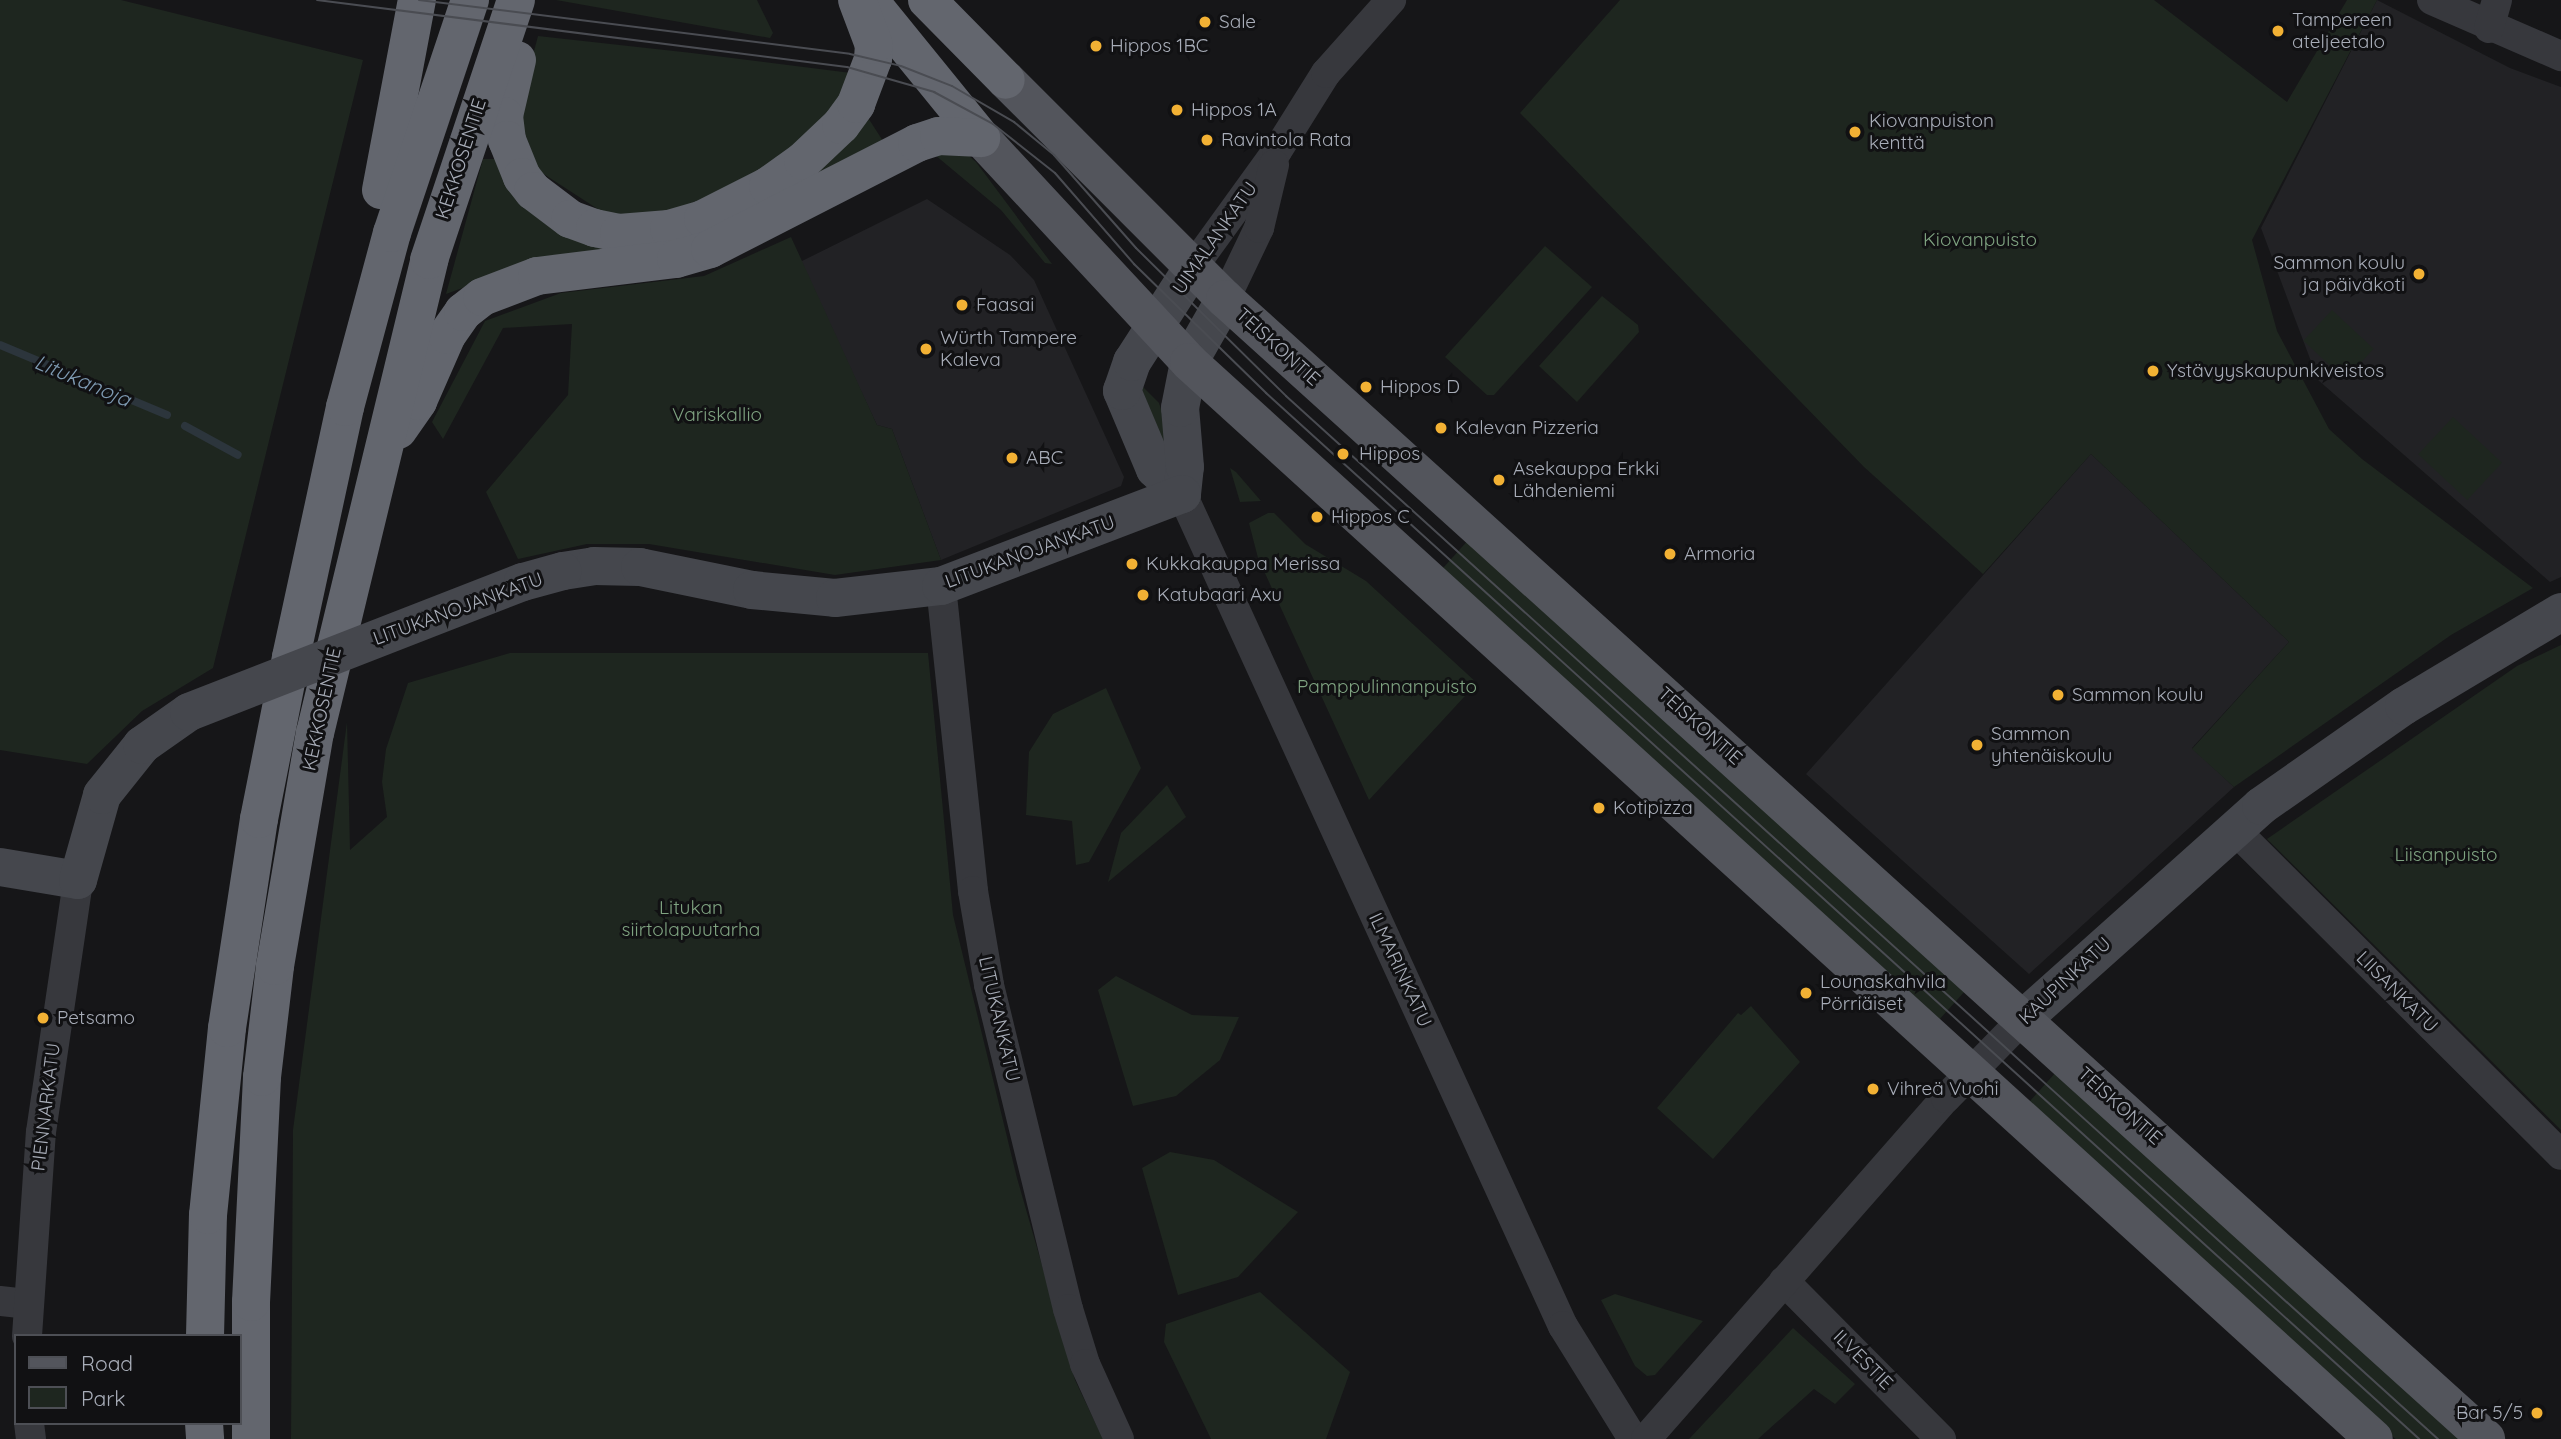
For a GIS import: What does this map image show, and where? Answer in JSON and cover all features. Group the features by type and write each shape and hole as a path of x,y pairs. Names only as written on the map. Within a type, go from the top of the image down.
{"highway":[{"path":"345,407 417,0"},
{"name":"KEKKOSENTIE","path":"205,1334 208,1215 227,1028 259,819 345,407 415,156 470,0"},
{"path":"518,0 521,40 504,116 507,140 522,177 547,204 570,219 629,233 669,229 728,208 777,180 826,142 856,104 873,59 874,45 857,0"},
{"name":"KEKKOSENTIE","path":"251,1439 251,1301 262,1077 275,966 315,733 378,461 429,260 518,0"},
{"path":"869,0 981,138"},
{"name":"TEISKONTIE","path":"927,0 1006,80"},
{"path":"966,0 971,18 1006,80"},
{"path":"378,461 418,401 447,335 463,312 482,297 537,276 676,259 710,248 917,143 939,136 981,138"}],"main road":[{"name":"TEISKONTIE","path":"1006,80 1225,299 2486,1439"},
{"path":"981,138 1189,362 2374,1439"}],"street":[{"name":"UIMALANKATU","path":"1153,326 1277,151 1326,73 1391,0"},
{"path":"2432,0 2493,14 2561,56"},
{"name":"UIMALANKATU","path":"1189,362 1225,299 1259,228 1277,151"},
{"name":"ILMARINKATU","path":"1153,326 1123,379 1122,391 1155,469 1182,494 1563,1326 1633,1439"},
{"name":"ILMARINKATU","path":"1182,494 1185,467 1180,408 1189,362"},
{"name":"LITUKANOJANKATU","path":"78,880 102,795 142,745 189,712 523,582 594,566 640,567 752,590 835,598 941,586 1182,494"},
{"name":"LITUKANKATU","path":"941,586 972,891 987,973 1055,1263 1085,1364 1119,1439"},
{"name":"KAUPINKATU","path":"1646,1439 1970,1073 2023,1019 2233,828 2396,712 2561,612"},
{"name":"LIISANKATU","path":"2233,828 2561,1155"},
{"path":"0,867 78,880"},
{"name":"PIENNARKATU","path":"26,1334 14,1302 78,880"},
{"name":"ILVESTIE","path":"1784,1281 1941,1439"}],"shaded area":[{"name":"Sammon koulu ja päiväkoti","path":"2377,0 2510,68 2561,87 2561,577 2550,582 2318,380 2261,228"},
{"path":"927,199 1010,255 1034,280 1124,477 1121,486 941,560 892,429 877,425 800,262"},
{"name":"Sammon koulu","path":"2091,454 2289,642 2192,748 2234,787 2029,974 1806,774"}],"green space":[{"path":"0,0 121,0 363,60 213,668 142,711 87,764 0,750"},
{"path":"556,0 757,0 773,33 770,38"},
{"name":"Kiovanpuisto","path":"1620,0 2154,0 2287,102 2347,0 2377,0 2252,240 2277,331 2329,429 2362,459 2533,588 2451,635 2234,787 2192,749 2289,642 2091,454 1983,574 1864,467 1520,113"},
{"path":"538,36 859,74 846,98 791,152 756,176 659,218 607,215 539,171 522,126 523,93"},
{"path":"863,110 883,141 721,230 651,253 517,268 446,294 483,159 498,159 510,188 539,214 578,238 618,245 655,241 695,230 776,191 817,160"},
{"path":"929,150 962,150 976,162 1052,264 1045,263 1001,210"},
{"name":"Variskallio","path":"791,237 877,425 892,429 941,560 835,575 649,544 587,544 518,559 486,492 568,395 572,324 503,328 443,439 432,422 485,321 561,293 704,276"},
{"path":"1545,246 1592,287 1494,395 1487,395 1445,357"},
{"path":"1602,296 1638,325 1639,332 1577,402 1539,366"},
{"path":"2332,310 2374,349 2345,380 2303,341"},
{"path":"1142,386 1159,403 1178,461 1146,428"},
{"path":"2453,417 2502,463 2467,500 2418,454"},
{"path":"1230,468 1236,472 1261,501 1240,502"},
{"name":"Pamppulinnanpuisto","path":"1268,513 1274,513 1305,544 1366,581 1477,683 1369,800 1258,558 1249,523"},
{"path":"1470,538 1969,987 1938,1021 1439,572"},
{"name":"Liisanpuisto","path":"2561,645 2561,1130 2267,839 2517,666"},
{"name":"Litukan siirtolapuutarha","path":"510,653 928,653 953,915 1017,1178 1075,1380 1103,1439 291,1439 293,1130 347,722 350,850 387,817 382,782 386,749 408,683"},
{"path":"1106,688 1141,768 1089,862 1076,865 1072,821 1026,815 1029,752 1053,714"},
{"path":"1167,785 1186,817 1108,882 1121,833"},
{"path":"1116,976 1192,1015 1239,1017 1220,1060 1176,1096 1133,1106 1098,990"},
{"path":"1751,1006 1800,1062 1713,1159 1657,1108 1738,1013 1741,1015"},
{"path":"2057,1071 2464,1438 2395,1439 2026,1106"},
{"path":"1170,1152 1214,1160 1298,1212 1238,1277 1178,1295 1142,1168"},
{"path":"1260,1292 1350,1372 1326,1439 1211,1439 1164,1342 1166,1324"},
{"path":"1615,1294 1703,1321 1655,1375 1647,1376 1635,1366 1601,1300"},
{"path":"1793,1328 1855,1384 1835,1404 1814,1389 1758,1439 1689,1439"}],"waterway":[{"name":"Litukanoja","path":"0,345 167,415"},
{"path":"185,426 238,455"}],"tram line":[{"path":"317,0 847,67 934,92 993,124 1055,173 1134,264 1266,393 2419,1439"},
{"path":"419,0 850,54 901,66 952,86 1014,122 1054,155 1136,248 1286,396 2438,1439"}],"place":[{"name":"Sale","path":"1205,22"},
{"name":"Tampereen ateljeetalo","path":"2278,31"},
{"name":"Hippos 1BC","path":"1096,46"},
{"name":"Hippos 1A","path":"1177,110"},
{"name":"Kiovanpuiston kenttä","path":"1855,132"},
{"name":"Ravintola Rata","path":"1207,140"},
{"name":"Sammon koulu ja päiväkoti","path":"2419,274"},
{"name":"Faasai","path":"962,305"},
{"name":"Würth Tampere Kaleva","path":"926,349"},
{"name":"Ystävyyskaupunkiveistos","path":"2153,371"},
{"name":"Hippos D","path":"1366,387"},
{"name":"Kalevan Pizzeria","path":"1441,428"},
{"name":"Hippos","path":"1343,454"},
{"name":"ABC","path":"1012,458"},
{"name":"Asekauppa Erkki Lähdeniemi","path":"1499,480"},
{"name":"Hippos C","path":"1317,517"},
{"name":"Armoria","path":"1670,554"},
{"name":"Kukkakauppa Merissa","path":"1132,564"},
{"name":"Katubaari Axu","path":"1143,595"},
{"name":"Sammon koulu","path":"2058,695"},
{"name":"Sammon yhtenäiskoulu","path":"1977,745"},
{"name":"Kotipizza","path":"1599,808"},
{"name":"Lounaskahvila Pörriäiset","path":"1806,993"},
{"name":"Petsamo","path":"43,1018"},
{"name":"Vihreä Vuohi","path":"1873,1089"},
{"name":"Bar 5/5","path":"2537,1413"}]}
